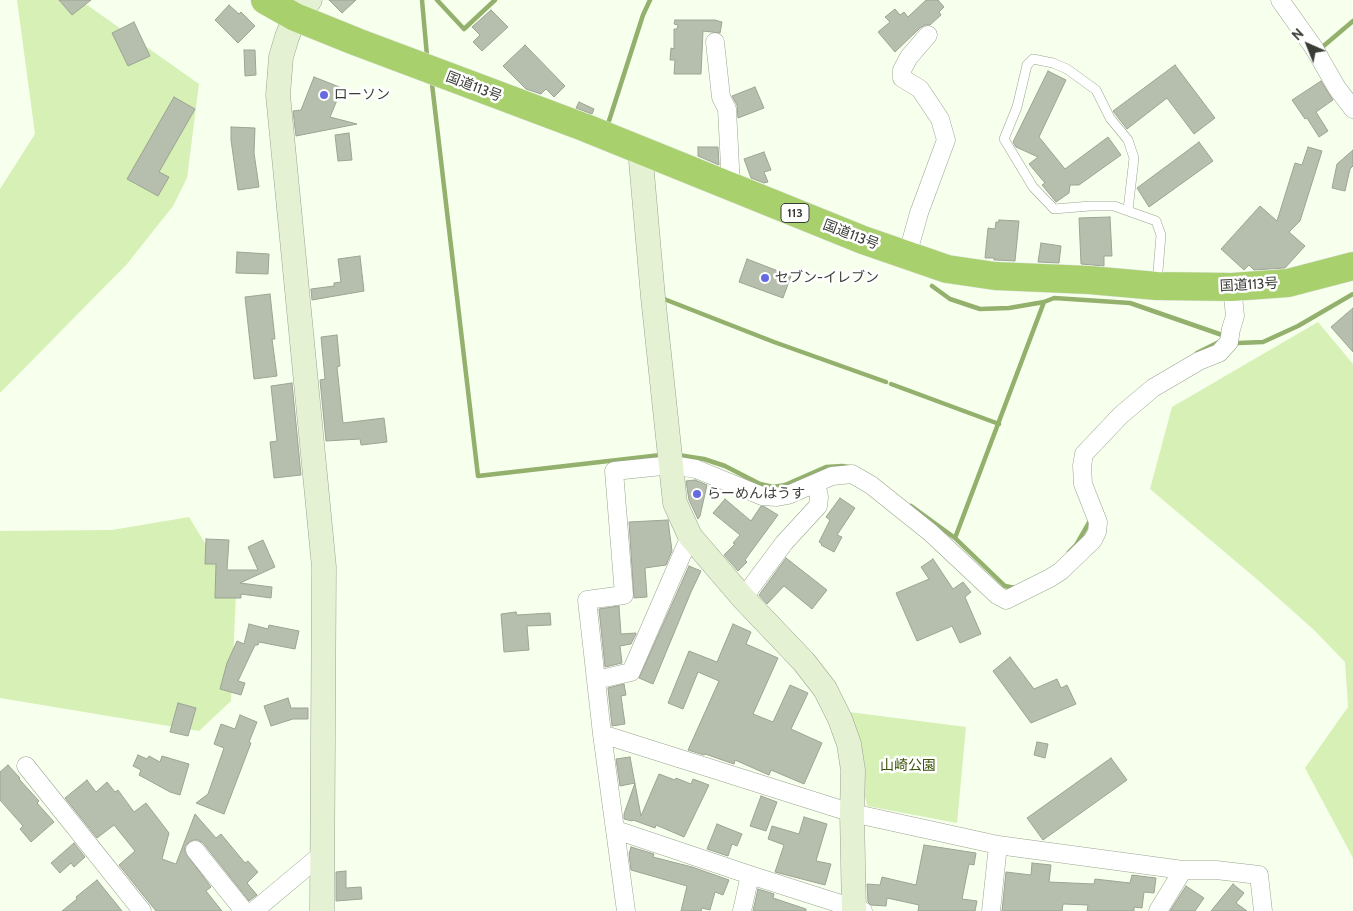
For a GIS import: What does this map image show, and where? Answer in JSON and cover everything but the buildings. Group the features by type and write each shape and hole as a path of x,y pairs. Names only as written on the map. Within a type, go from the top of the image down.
{"highway":[{"name":"国道113号","path":"265,0 302,8 357,42 640,150 907,256 947,269 995,276 1088,280 1157,286 1232,287 1288,283 1353,266"}],"street":[{"path":"1280,0 1314,48 1337,88 1353,109"},
{"path":"302,8 281,57 278,95 324,567 322,911"},
{"path":"907,256 919,213 946,140 940,119 920,89 902,78 902,70 909,57 928,35"},
{"path":"715,42 722,97 726,109 731,186"},
{"path":"616,830 857,910 852,813 854,770 849,744 840,719 825,689 804,662 743,598 690,536 675,503 653,297 640,150"},
{"path":"626,911 602,734 587,600 624,595 614,470 672,465 696,469 762,496 777,497 788,495 832,476 852,474 871,485 931,532 997,595 1006,600 1061,571 1093,540 1097,532 1098,522 1083,484 1082,466 1084,454 1121,415 1152,388 1199,361 1219,353 1229,342 1235,316 1232,287"},
{"path":"743,598 784,543 818,506 819,497 816,482"},
{"path":"596,680 631,672 690,536"},
{"path":"602,734 852,813 998,845 1183,870 1216,870 1259,875 1263,911"},
{"path":"26,766 142,911"},
{"path":"991,911 998,845"},
{"path":"195,850 244,911"},
{"path":"254,911 322,854"},
{"path":"1158,911 1183,870"},
{"path":"742,911 750,876"}],"lane":[{"path":"1128,210 1134,158 1128,140 1110,118 1096,90 1067,69 1053,63 1033,59 1027,65 1017,107 1004,139 1033,187 1054,209 1114,206 1156,220 1161,235 1157,286"}],"green space":[{"path":"17,0 80,0 199,84 187,178 173,206 127,264 0,393 0,189 35,134"},
{"path":"1318,322 1353,364 1353,858 1305,768 1348,707 1345,662 1314,630 1259,581 1150,489 1172,407"},
{"path":"189,517 236,594 231,701 199,731 0,698 0,531 112,530"},
{"name":"山崎公園","path":"849,712 966,727 957,823 867,806"}],"waterway":[{"path":"422,0 427,56"},
{"path":"437,0 464,29 495,0"},
{"path":"608,124 643,15 650,0"},
{"path":"1320,49 1353,21"},
{"path":"432,84 478,476 661,455 660,452"},
{"path":"932,286 950,299 980,309 1009,308 1044,302 1054,298 1130,303 1225,336"},
{"path":"1234,341 1238,343 1263,342 1298,326 1353,294"},
{"path":"664,299 774,342 886,382"},
{"path":"955,538 1044,302"},
{"path":"1197,353 1221,341"},
{"path":"891,384 999,424"},
{"path":"678,455 704,459 725,466 760,484 773,487 785,485 826,467 849,467"},
{"path":"911,506 955,538 1005,586 1015,588"},
{"path":"1069,552 1076,545 1091,519"}],"place":[{"name":"ローソン","path":"324,95"},
{"name":"セブン-イレブン","path":"765,278"},
{"name":"らーめんはうす","path":"697,494"}]}
